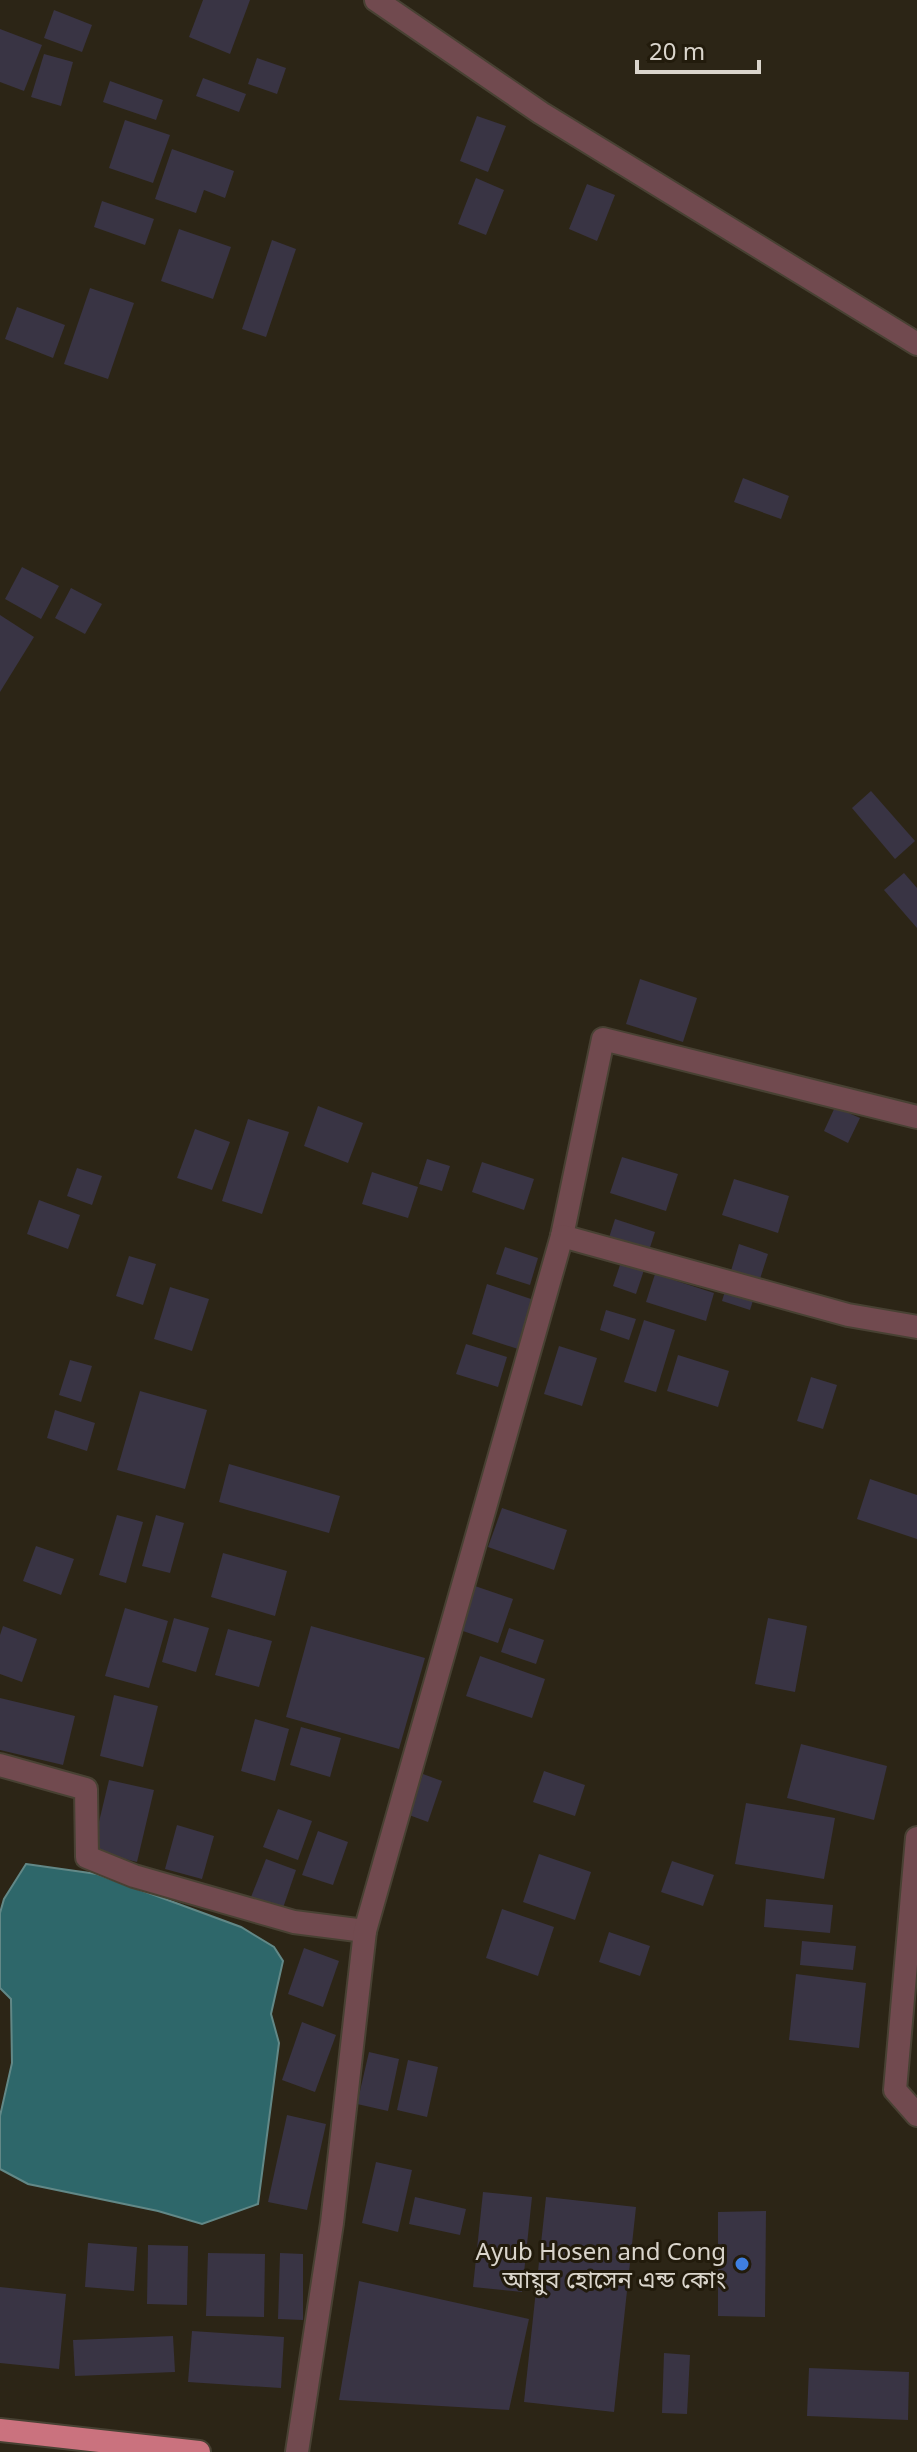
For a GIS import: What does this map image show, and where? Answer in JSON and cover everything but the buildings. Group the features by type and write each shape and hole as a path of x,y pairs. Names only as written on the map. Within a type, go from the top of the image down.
{"highway":[{"path":"0,2430 199,2452"}],"street":[{"path":"376,0 541,113 917,344"},
{"path":"297,2452 332,2223 365,1931 562,1236 603,1039 917,1117"},
{"path":"562,1236 848,1315 917,1327"},
{"path":"0,1765 86,1789 87,1857 134,1876 294,1922 365,1931"},
{"path":"917,1838 895,2090 917,2115"}],"water":[{"path":"26,1864 97,1874 241,1927 274,1947 283,1961 271,2014 279,2043 258,2204 202,2224 158,2211 28,2184 0,2169 0,2116 12,2063 11,1999 0,1988 0,1913 4,1899"}],"place":[{"name":"Ayub Hosen and Cong আয়ুব হোসেন এন্ড কোং","path":"742,2264"}]}
